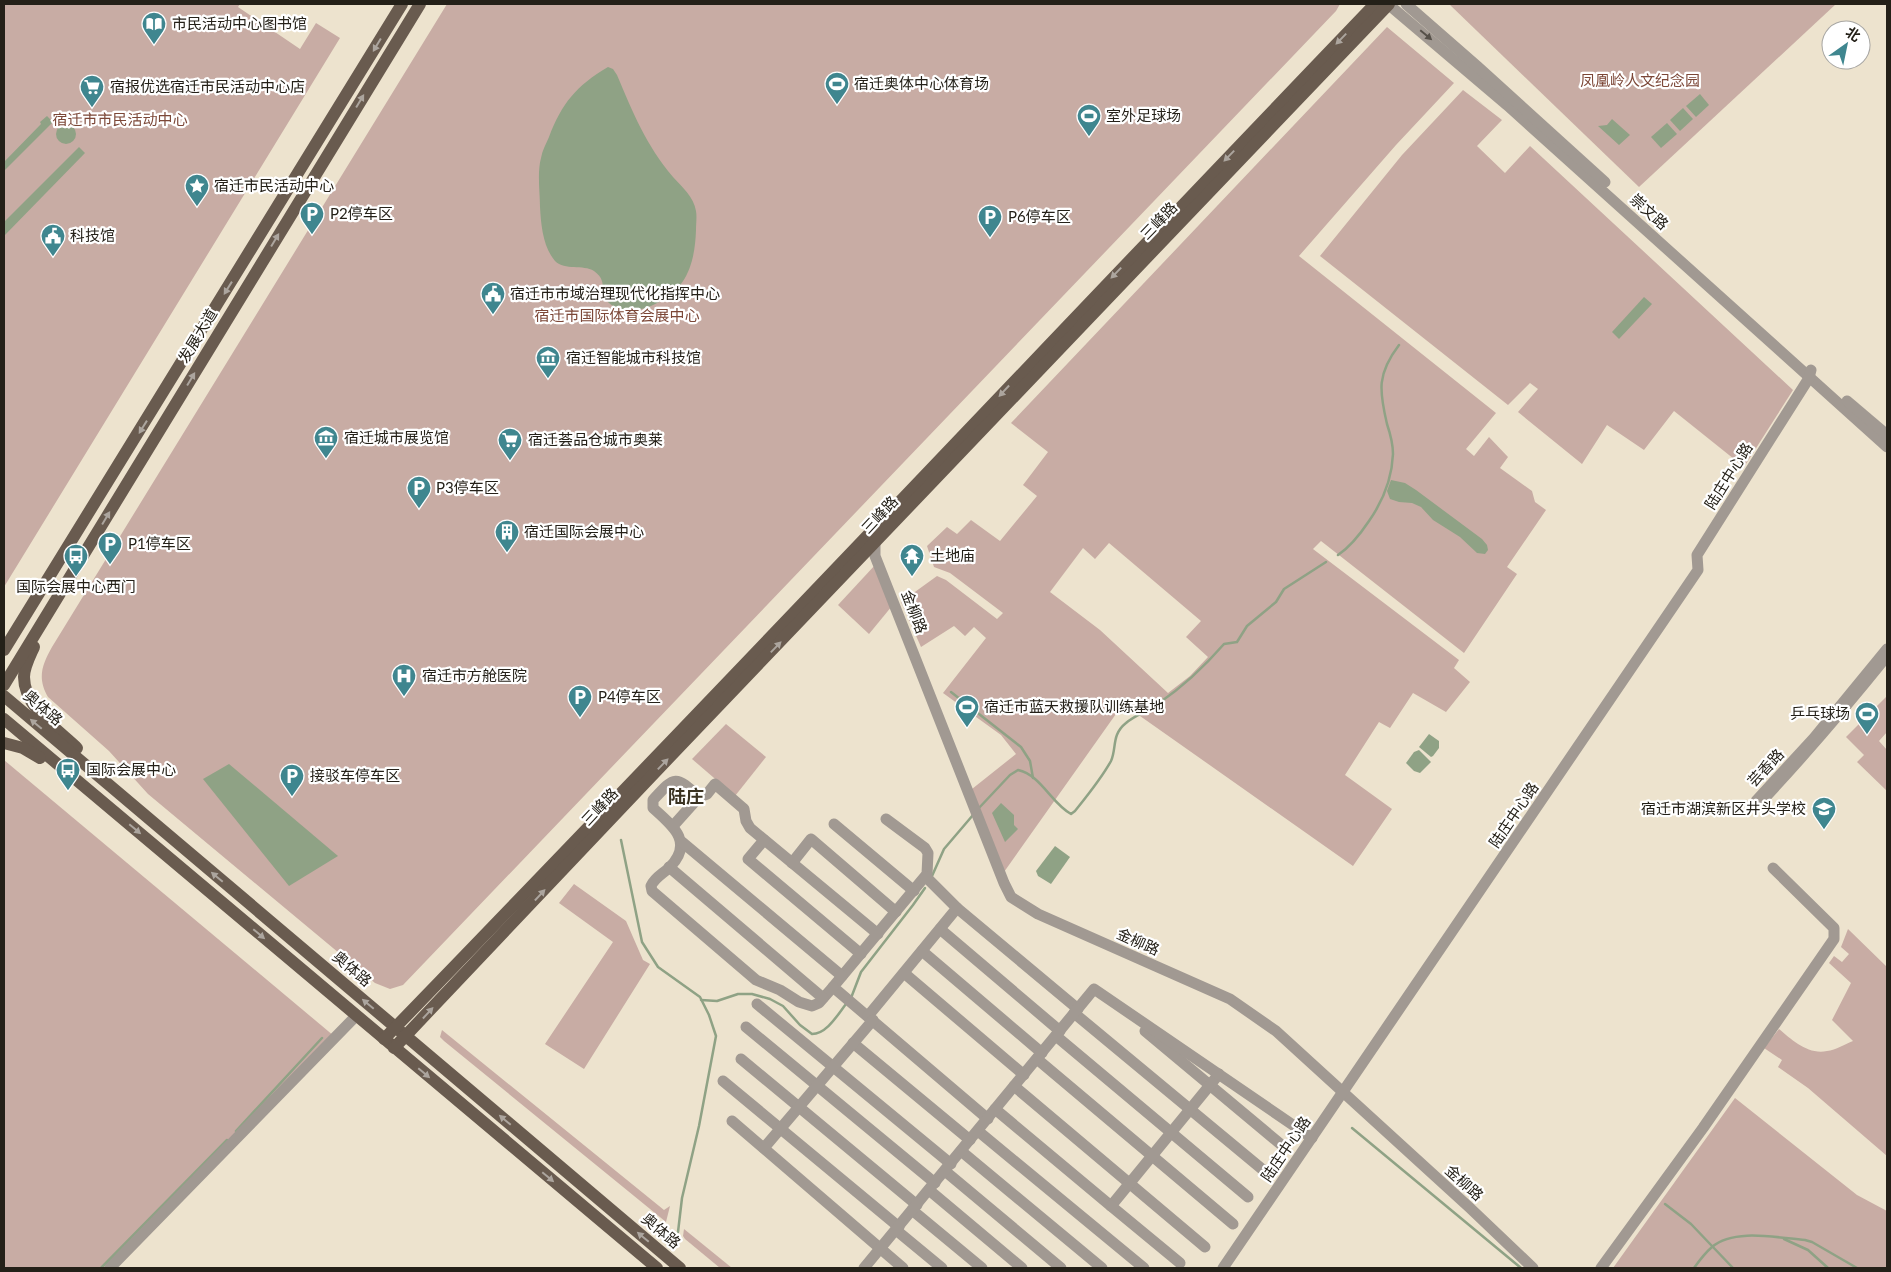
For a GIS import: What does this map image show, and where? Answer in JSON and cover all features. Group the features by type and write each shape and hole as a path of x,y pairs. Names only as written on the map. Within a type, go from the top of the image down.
{"main road":[{"name":"发展大道","path":"4,650 402,4"},
{"name":"发展大道","path":"4,685 420,4"},
{"name":"三峰路","path":"394,1048 639,782 1375,4"},
{"name":"三峰路","path":"384,1039 875,544 1388,4"},
{"path":"4,634 48,578"},
{"path":"62,589 28,662 24,677 28,696 38,711 88,758 127,800"},
{"name":"奥体路","path":"4,696 680,1268"},
{"name":"奥体路","path":"4,719 657,1268"},
{"path":"4,743 36,754 115,813"}],"street":[{"name":"崇文路","path":"1388,4 1500,99 1810,374 1887,436"},
{"name":"崇文路","path":"1406,4 1478,67 1887,447"},
{"name":"陆庄中心路","path":"1224,1268 1698,570 1697,555 1810,374"},
{"name":"金柳路","path":"875,544 875,556 1008,893 1014,900 1048,919 1230,999 1276,1031 1533,1268"},
{"name":"芸香路","path":"1887,649 1814,738 1756,801 1760,804 1839,716 1887,656"},
{"path":"699,797 683,782 678,780 669,783 658,794 653,800 653,808 672,826 682,842 842,976"},
{"path":"639,782 658,794"},
{"path":"672,826 699,797 707,794 716,784 744,809 747,825 878,934"},
{"path":"682,842 682,850 669,867 654,880 651,886 652,891 756,980 780,990 806,1005 812,1006 819,1003 926,877 928,853 925,848 886,819"},
{"path":"834,824 914,891"},
{"path":"764,840 748,859 861,954"},
{"path":"792,863 811,840 896,912"},
{"path":"669,867 823,998"},
{"path":"1601,1268 1703,1128 1834,939 1834,928 1773,868"},
{"path":"926,877 957,908 1268,1174"},
{"path":"764,1148 853,1043 904,973 957,908"},
{"path":"940,929 1171,1133 1248,1197"},
{"path":"922,951 1151,1156 1233,1224"},
{"path":"904,973 1024,1075"},
{"path":"833,987 991,1114 1111,1206 1180,1263"},
{"path":"864,1268 1094,989 1312,1138"},
{"path":"757,1004 948,1167 1062,1268"},
{"path":"110,1268 356,1016"},
{"path":"1142,1022 1144,1030 1148,1034 1284,1147"},
{"path":"746,1027 932,1186 1022,1268"},
{"path":"853,1043 1144,1268"},
{"path":"741,1059 799,1107 982,1268"},
{"path":"1111,1206 1219,1074"},
{"path":"724,1081 942,1268"},
{"path":"1014,1086 1206,1247"},
{"path":"732,1121 903,1268"},
{"path":"961,1151 1102,1268"}],"green space":[{"name":"宿迁市市民活动中心","path":"4,4 240,4 238,7 300,49 316,23 340,38 4,587"},
{"name":"宿迁市国际体育会展中心","path":"447,4 1340,4 1336,11 403,985 390,989 375,983 148,794 109,751 48,697 43,684 42,672 52,647"},
{"name":"凤凰岭人文纪念园","path":"1449,4 1836,4 1639,187"},
{"path":"1387,27 1454,83 1396,145 1299,256 1496,413 1466,449 1474,456 1489,437 1508,457 1500,468 1532,491 1535,502 1546,510 1507,567 1517,574 1464,653 1321,541 1313,549 1459,660 1454,668 1470,682 1446,712 1413,693 1390,728 1379,722 1345,775 1392,809 1353,866 1123,704 1004,872 972,789 1016,754 1001,735 943,693 986,638 974,627 965,636 954,626 921,647 901,602 937,576 946,580 997,619 1003,613 950,573 934,567 927,546 947,527 957,534 971,520 1000,541 1037,496 1023,485 1048,452 1011,423","holes":["1109,543 1201,621 1186,637 1208,657 1190,676 1168,693 1100,630 1050,592 1083,548 1095,559"]},
{"path":"1463,90 1502,120 1477,146 1505,173 1530,146 1793,390 1744,467 1674,411 1644,450 1607,425 1582,464 1518,412 1538,389 1530,383 1508,405 1320,256 1402,155"},
{"path":"876,564 892,606 869,634 838,605"},
{"path":"1887,696 1887,732 1879,741 1887,750 1887,791 1857,762 1864,755 1846,737"},
{"path":"726,724 766,757 735,796 692,759"},
{"path":"4,760 334,1036 109,1268 4,1268"},
{"path":"574,884 626,921 643,960 650,964 584,1069 545,1044 613,942 559,903"},
{"path":"1848,929 1887,967 1887,1156 1808,1088 1778,1067 1782,1060 1764,1048 1779,1029 1801,1046 1813,1051 1830,1050 1853,1041 1832,1020 1851,983 1829,963 1834,956 1842,962 1849,954 1841,947"},
{"path":"442,1030 664,1210 670,1206 666,1222 444,1041 440,1037"},
{"path":"1735,1098 1857,1195 1887,1211 1887,1268 1613,1268"},
{"path":"684,1229 732,1268 720,1268 685,1239 683,1236"}],"shaded area":[{"path":"608,67 613,69 617,75 635,116 655,153 684,188 695,206 696,213 694,252 692,262 683,281 669,296 646,308 635,310 621,310 609,303 603,294 602,280 594,271 564,266 555,261 545,243 541,221 539,170 543,150 559,114 571,96 587,81"},
{"path":"1700,94 1709,105 1696,117 1686,106"},
{"path":"1683,108 1693,119 1680,131 1670,120"},
{"path":"47,116 53,122 4,171 4,162"},
{"path":"1612,119 1630,135 1619,145 1598,126 1607,125"},
{"path":"1667,123 1677,134 1661,148 1651,137"},
{"path":"66,124 73,127 76,134 73,141 66,144 59,141 56,134 59,127"},
{"path":"79,147 85,153 4,236 4,222"},
{"path":"1644,297 1652,304 1619,339 1612,332"},
{"path":"1391,480 1405,483 1416,490 1482,539 1487,545 1488,550 1485,554 1477,553 1460,537 1433,520 1421,507 1412,503 1390,499 1387,491"},
{"path":"1429,734 1439,741 1439,748 1431,757 1419,747"},
{"path":"1419,750 1431,762 1420,773 1414,771 1406,763 1414,752"},
{"path":"229,764 338,856 289,886 203,779"},
{"path":"1001,803 1014,815 1014,825 1018,829 1005,842 992,813"},
{"path":"1055,846 1070,857 1051,884 1038,876 1036,871"}],"waterway":[{"path":"1338,555 1355,540 1369,521 1379,506 1389,481 1393,450 1381,392 1383,374 1399,345"},
{"path":"978,809 1010,775 1018,770 1033,777 1071,814 1094,787 1111,761 1116,737 1121,728 1130,720 1155,706 1177,690 1224,644 1237,642 1247,626 1276,602 1284,589 1326,562"},
{"path":"951,692 1021,747 1030,761 1033,778"},
{"path":"932,876 944,849 973,815"},
{"path":"621,840 642,942 658,967 700,997 716,1036 699,1126 682,1198 678,1232"},
{"path":"851,998 861,972 925,888"},
{"path":"701,1000 717,1001 738,994 752,994 770,999 783,1006 800,1025 812,1034 823,1031 846,1004"},
{"path":"236,1131 322,1038"},
{"path":"1352,1128 1521,1268"},
{"path":"101,1268 227,1140"},
{"path":"1665,1204 1691,1224 1733,1268"},
{"path":"1694,1268 1709,1249 1721,1241 1744,1236 1770,1236 1805,1240 1812,1242 1857,1268"},
{"path":"1784,1239 1808,1250 1828,1268"}],"place":[{"name":"市民活动中心图书馆","path":"154,45"},
{"name":"宿迁奥体中心体育场","path":"837,105"},
{"name":"宿报优选宿迁市民活动中心店","path":"92,108"},
{"name":"室外足球场","path":"1089,137"},
{"name":"宿迁市民活动中心","path":"197,207"},
{"name":"P2停车区","path":"312,235"},
{"name":"P6停车区","path":"990,238"},
{"name":"科技馆","path":"53,257"},
{"name":"宿迁市市域治理现代化指挥中心","path":"493,315"},
{"name":"宿迁智能城市科技馆","path":"548,379"},
{"name":"宿迁城市展览馆","path":"326,459"},
{"name":"宿迁荟品仓城市奥莱","path":"510,461"},
{"name":"P3停车区","path":"419,509"},
{"name":"宿迁国际会展中心","path":"507,553"},
{"name":"P1停车区","path":"110,565"},
{"name":"国际会展中心西门","path":"76,577"},
{"name":"土地庙","path":"912,577"},
{"name":"宿迁市方舱医院","path":"404,697"},
{"name":"P4停车区","path":"580,718"},
{"name":"宿迁市蓝天救援队训练基地","path":"967,728"},
{"name":"乒乓球场","path":"1867,735"},
{"name":"国际会展中心","path":"68,791"},
{"name":"接驳车停车区","path":"292,797"},
{"name":"宿迁市湖滨新区井头学校","path":"1824,830"}],"district":[{"name":"陆庄","path":"686,797"}]}
